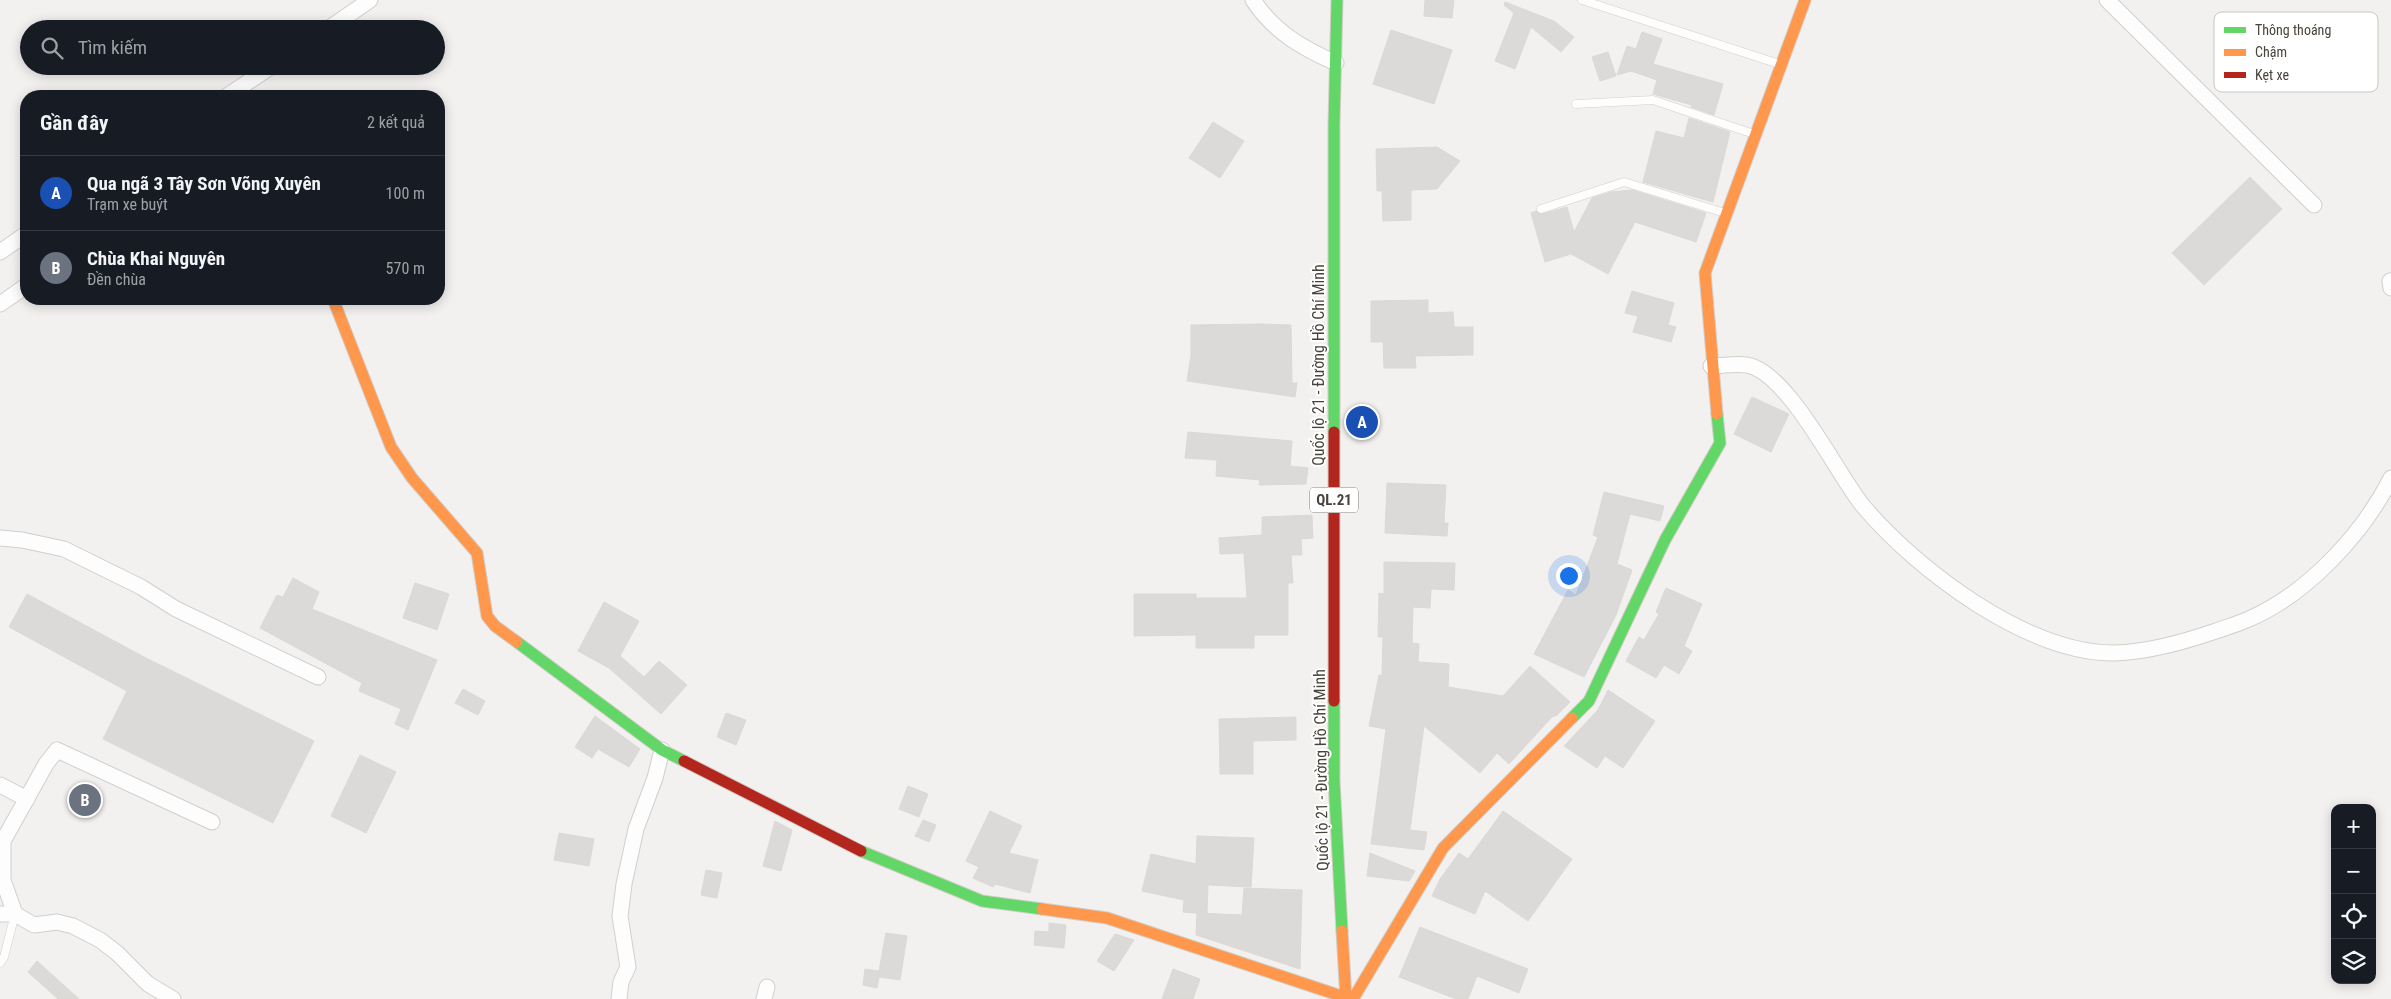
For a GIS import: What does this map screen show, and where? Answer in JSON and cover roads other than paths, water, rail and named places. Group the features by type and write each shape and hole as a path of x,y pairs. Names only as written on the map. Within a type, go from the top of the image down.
{"main road":[{"name":"Quốc lộ 21 - Đường Hồ Chí Minh","path":"1338,0 1334,125 1334,780 1349,999"},
{"path":"335,305 391,447 412,478 477,553 487,616 495,626 662,750 877,859 982,901 1108,918 1349,999 1442,848 1589,701 1664,540 1720,443 1705,273 1805,0"}],"street":[{"path":"341,20 370,0"},
{"path":"1254,0 1281,33 1306,50 1336,63"},
{"path":"2107,0 2314,205"},
{"path":"237,90 259,75"},
{"path":"0,252 20,238"},
{"path":"0,304 20,290"},
{"path":"1712,366 1748,364 1771,377 1789,396 1862,505 1921,563 1959,592 2028,633 2077,650 2114,653 2153,649 2198,637 2250,619 2283,599 2322,569 2350,540 2373,510 2391,478"},
{"path":"0,538 22,540 64,549 140,587 176,609 318,678"},
{"path":"173,999 148,984 117,953 100,940 73,926 57,922 34,926 8,914 3,880 3,841 57,750 212,822"},
{"path":"619,999 621,982 628,967 620,916 624,884 636,829 655,778 662,750"},
{"path":"0,785 27,799"}],"lane":[{"path":"1582,0 1781,64"},
{"path":"1576,104 1653,100 1756,134"},
{"path":"1541,209 1624,182 1727,214"},
{"path":"0,963 4,957 8,914"}],"place":[{"name":"Qua ngã 3 Tây Sơn Võng Xuyên","path":"1362,422"},
{"name":"Chùa Khai Nguyên","path":"85,800"}]}
